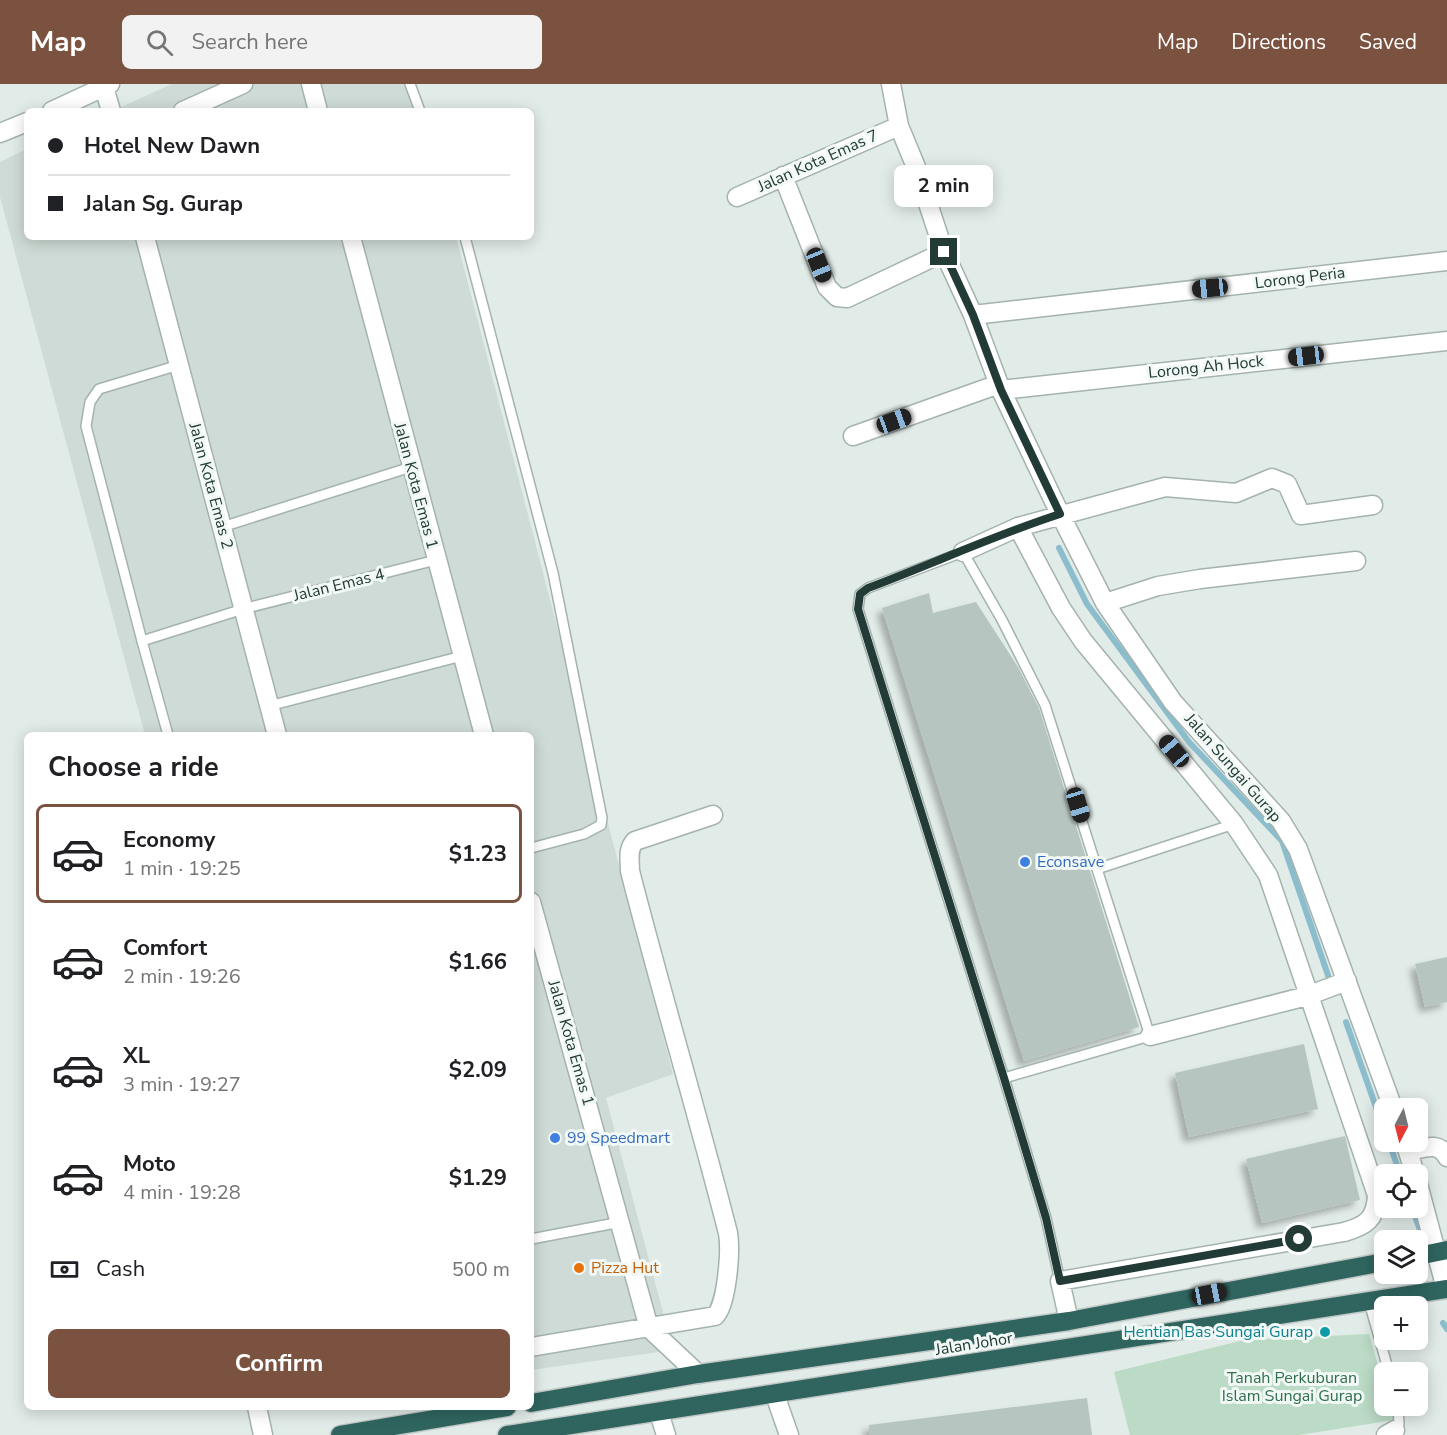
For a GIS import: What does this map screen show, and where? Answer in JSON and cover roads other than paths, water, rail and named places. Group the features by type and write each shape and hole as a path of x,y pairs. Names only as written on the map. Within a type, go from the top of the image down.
{"highway":[{"name":"Jalan Johor","path":"534,1402 698,1374 1069,1321 1374,1264"},
{"name":"Jalan Johor","path":"507,1435 1446,1289"},
{"path":"340,1435 460,1411"}],"street":[{"path":"190,108 243,84"},
{"path":"311,84 317,108"},
{"name":"Jalan Sungai Gurap","path":"891,84 899,126 916,167 944,252 973,315 1000,387 1060,514 1106,603 1173,702 1281,821 1298,849 1389,1098"},
{"path":"58,108 107,85 111,108"},
{"path":"0,133 24,123"},
{"name":"Jalan Kota Emas 7","path":"737,197 899,126"},
{"path":"783,176 827,287 837,297 847,298 944,252"},
{"name":"Jalan Kota Emas 2","path":"146,240 276,732"},
{"name":"Jalan Kota Emas 1","path":"352,240 483,732"},
{"name":"Lorong Peria","path":"973,315 1447,261"},
{"name":"Lorong Ah Hock","path":"853,436 1000,387 1447,341"},
{"path":"963,552 1018,527 1165,487 1236,493 1272,478 1287,484 1301,515 1373,506"},
{"path":"1018,527 1061,608 1083,641 1234,824 1268,875 1307,996 1377,1195 1376,1210 1372,1219 1360,1227 1344,1232 1060,1281 1069,1321"},
{"path":"1106,603 1158,586 1356,561"},
{"path":"534,1347 715,1316 719,1312 730,1244 690,1086 664,1003 630,871 630,848 635,841 655,832 713,815"},
{"name":"Jalan Kota Emas 1","path":"536,937 621,1222 649,1328"},
{"path":"1150,1036 1307,996 1347,981"},
{"path":"1428,1146 1443,1150 1447,1157"},
{"path":"1428,1212 1442,1251 1446,1289"},
{"path":"649,1328 698,1374"},
{"path":"775,1395 789,1435"},
{"path":"258,1410 263,1435"},
{"path":"659,1413 666,1435"}],"lane":[{"path":"410,84 419,108"},
{"path":"466,240 553,573 602,818 601,825 584,834 534,847"},
{"path":"167,732 86,426 90,402 99,389 179,365"},
{"path":"222,527 411,467"},
{"path":"1004,1078 1150,1036 1045,705 1002,620 963,552 868,588 860,594 858,609 1004,1078 1046,1218 1060,1281"},
{"name":"Jalan Emas 4","path":"142,641 243,609 436,560"},
{"path":"269,706 462,656"},
{"path":"1097,869 1234,824"},
{"path":"534,1238 621,1222"},
{"path":"1369,1302 1386,1362"},
{"path":"1391,1433 1399,1424 1399,1416"}],"waterway":[{"path":"1059,548 1087,604 1189,742 1282,841 1331,984"},
{"path":"1346,1022 1374,1102"},
{"path":"1392,1152 1397,1164"},
{"path":"1416,1218 1420,1230"},
{"path":"1443,1323 1447,1329"}],"place":[{"name":"Econsave","path":"1025,862"},
{"name":"99 Speedmart","path":"555,1138"},
{"name":"Pizza Hut","path":"579,1268"},
{"name":"Hentian Bas Sungai Gurap","path":"1325,1332"}],"park label":[{"name":"Tanah Perkuburan Islam Sungai Gurap","path":"1292,1387"}]}
